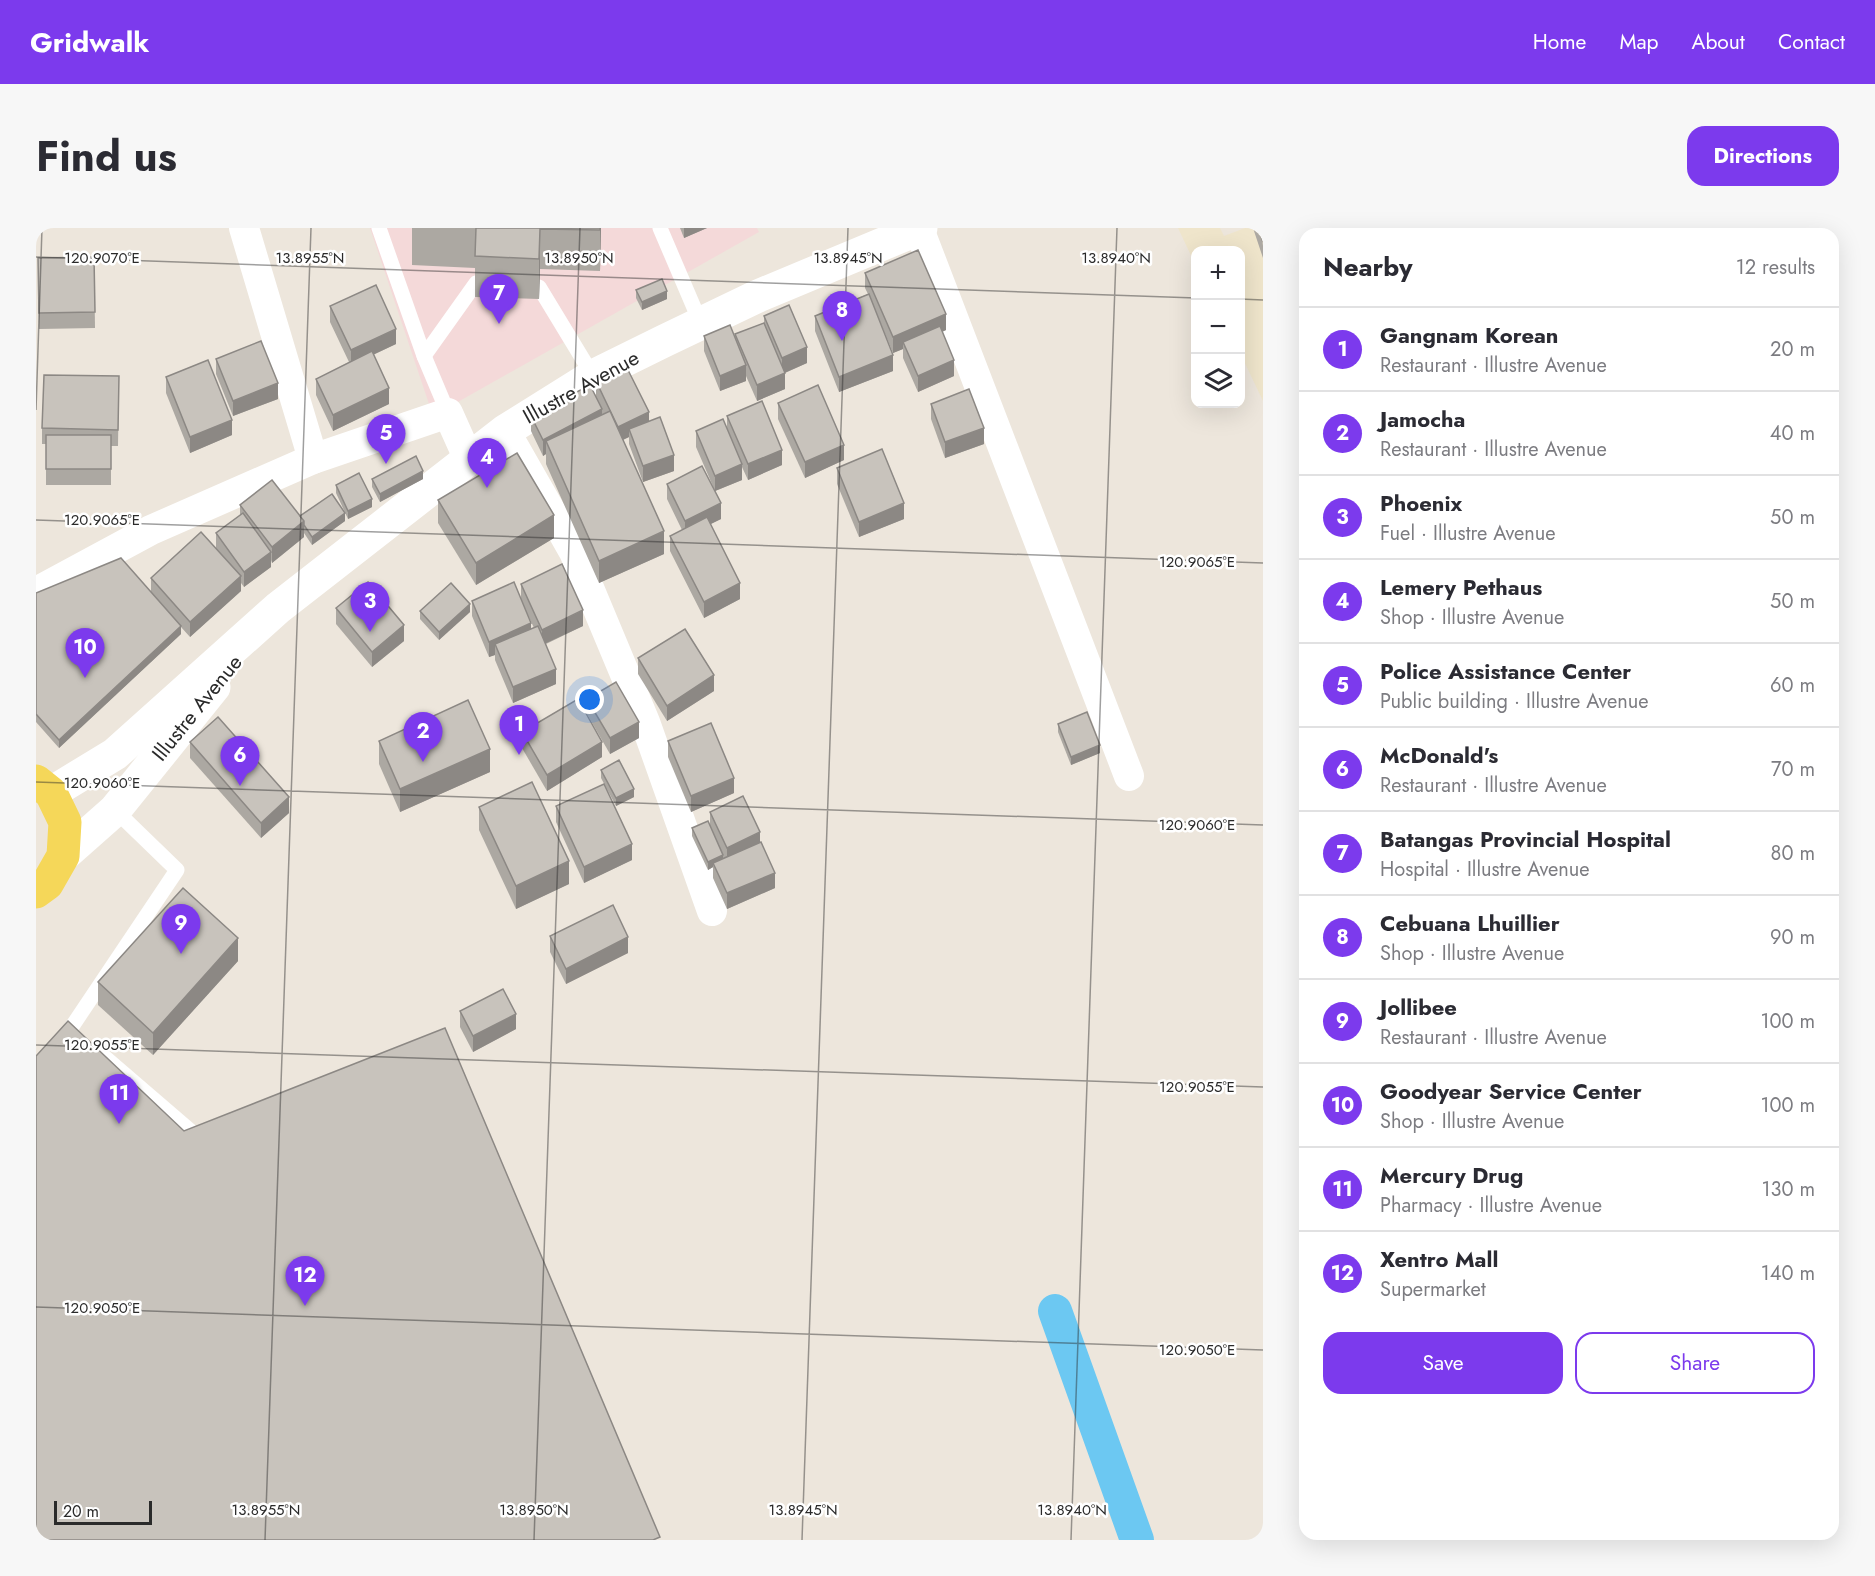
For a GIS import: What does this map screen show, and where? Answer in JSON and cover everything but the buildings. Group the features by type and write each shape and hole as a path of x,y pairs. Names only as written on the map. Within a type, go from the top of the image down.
{"main road":[{"name":"Illustre Avenue","path":"44,787 115,754 278,608 505,431 593,376 758,296 920,228"},
{"name":"Illustre Avenue","path":"63,855 115,810 278,608"},
{"path":"36,892 47,884 63,855 65,822 44,787"}],"street":[{"path":"244,228 313,459"},
{"path":"920,228 1130,776"},
{"path":"36,592 151,530 313,459 448,413 470,460"},
{"path":"505,431 574,552 645,722 712,911"}],"lane":[{"path":"380,228 424,356 448,413"},
{"path":"660,228 701,324"},
{"path":"424,356 476,283"},
{"path":"539,287 593,376"},
{"path":"115,810 177,870 76,1036 201,1140 222,1130"}],"shaded area":[{"path":"370,228 757,228 759,232 433,416"},
{"path":"1178,228 1220,228 1224,236 1245,228 1263,228 1263,401 1245,363 1245,246 1191,246 1191,256"}],"waterway":[{"path":"1055,1311 1137,1540"}],"place":[{"name":"Batangas Provincial Hospital","path":"499,324"},
{"name":"Cebuana Lhuillier","path":"842,341"},
{"name":"Police Assistance Center","path":"386,464"},
{"name":"Lemery Pethaus","path":"487,488"},
{"name":"Phoenix","path":"370,632"},
{"name":"Goodyear Service Center","path":"85,678"},
{"name":"Gangnam Korean","path":"519,755"},
{"name":"Jamocha","path":"423,762"},
{"name":"McDonald's","path":"240,786"},
{"name":"Jollibee","path":"181,954"},
{"name":"Mercury Drug","path":"119,1124"},
{"name":"Xentro Mall","path":"305,1306"}]}
